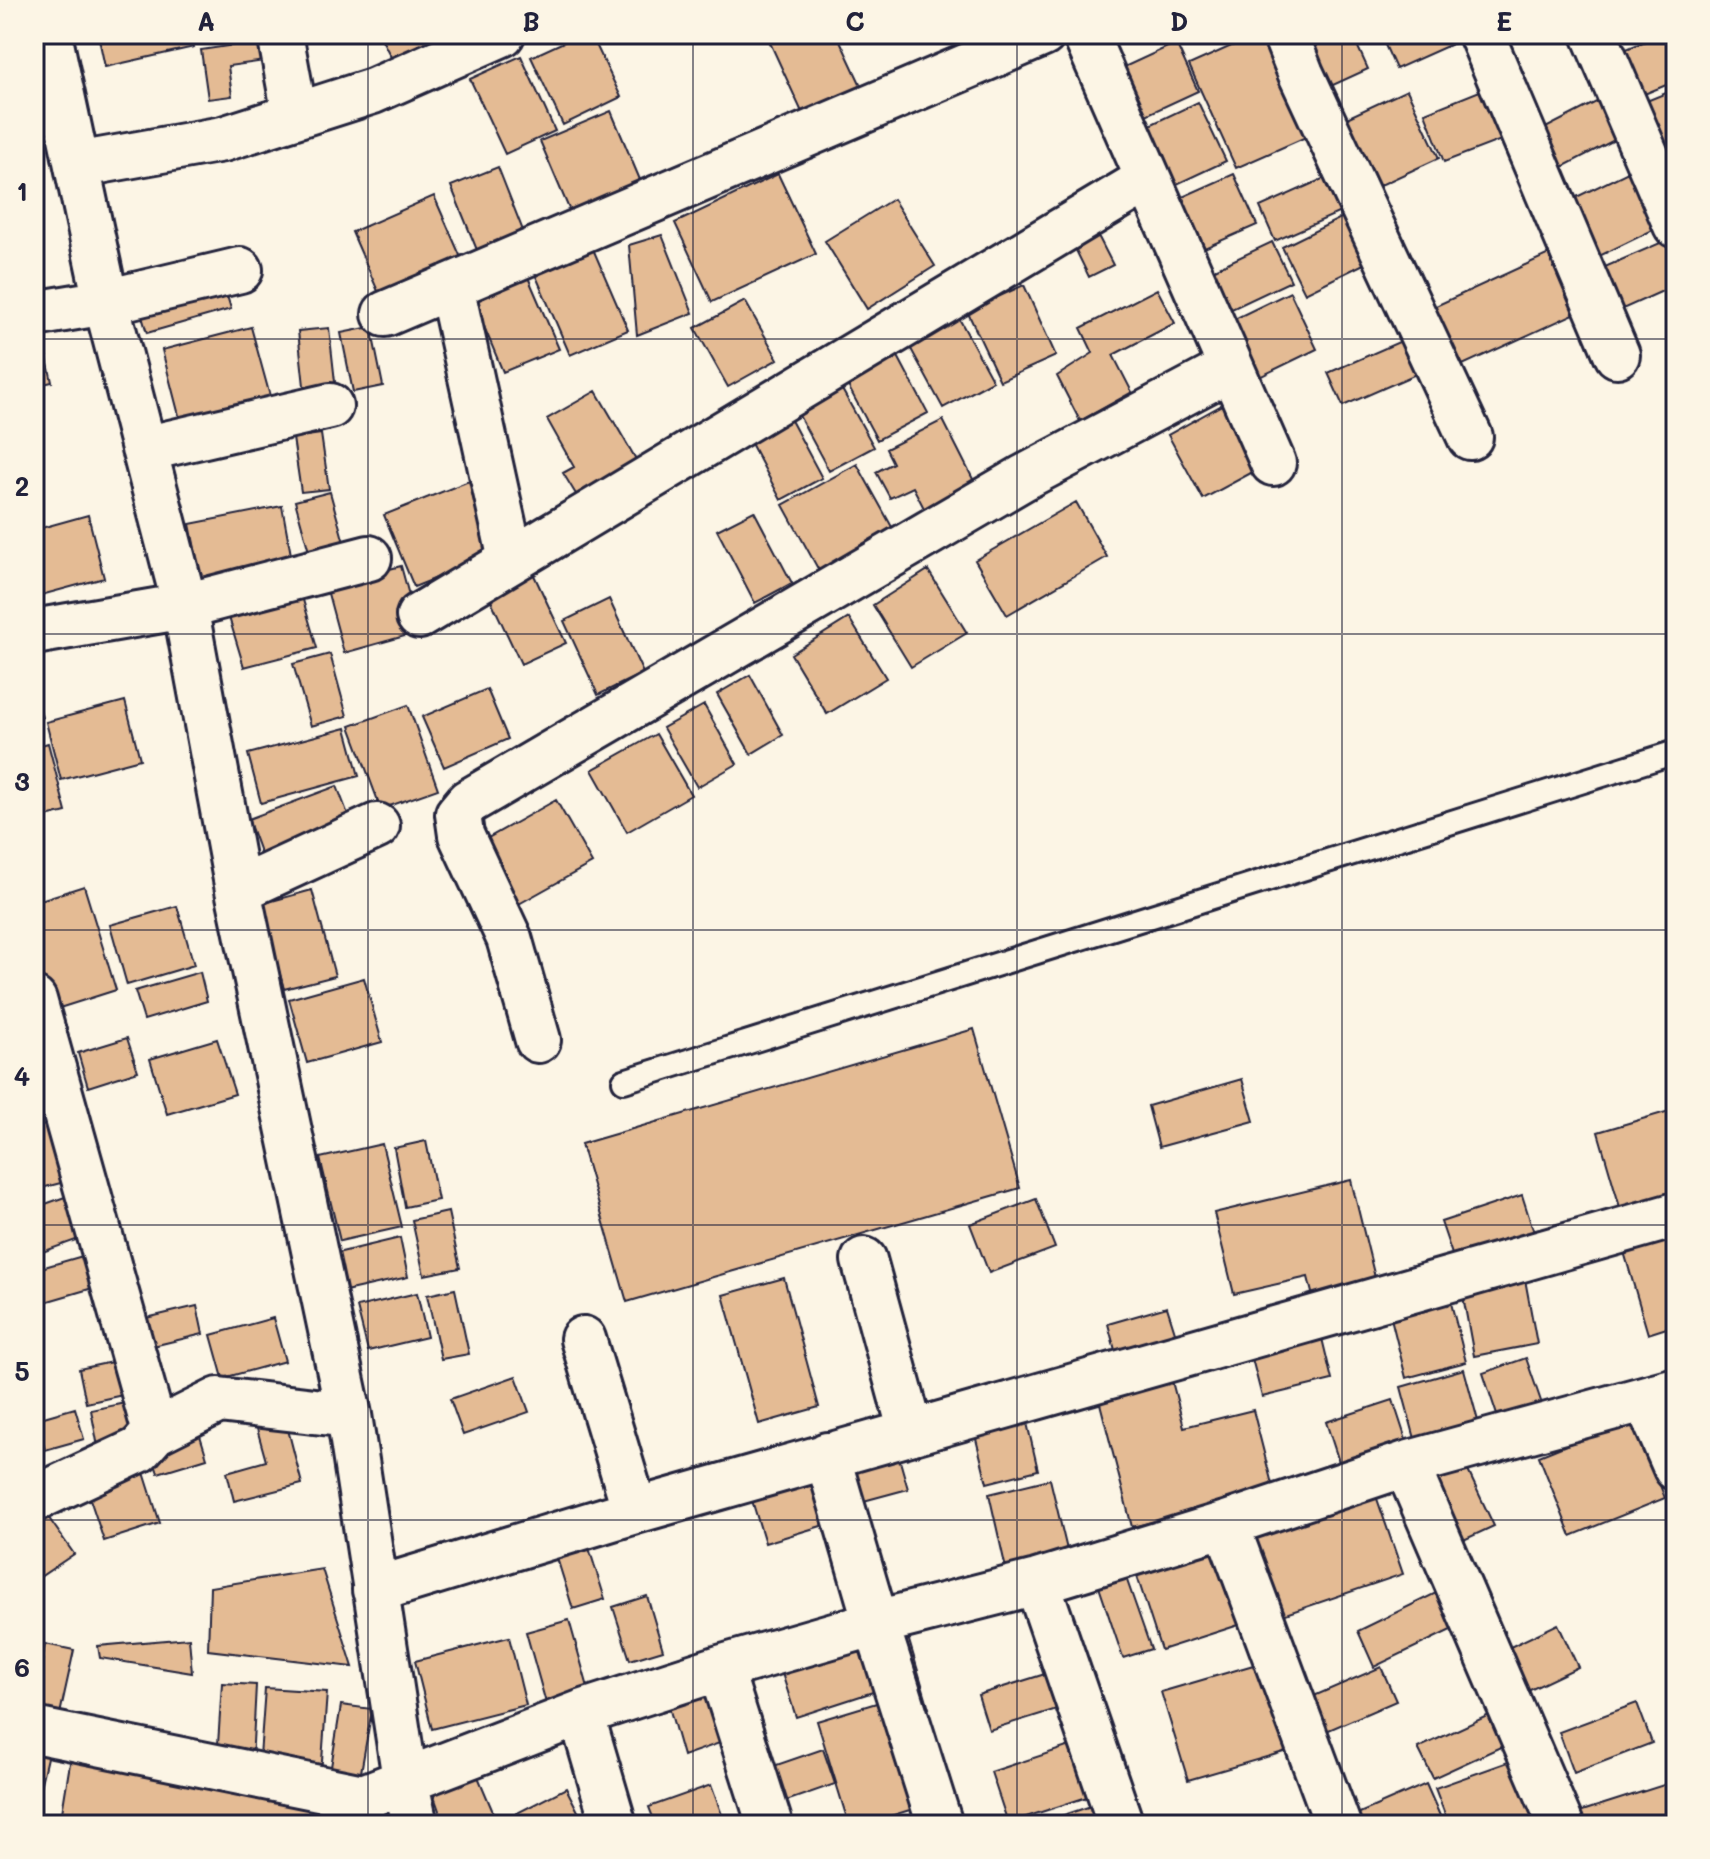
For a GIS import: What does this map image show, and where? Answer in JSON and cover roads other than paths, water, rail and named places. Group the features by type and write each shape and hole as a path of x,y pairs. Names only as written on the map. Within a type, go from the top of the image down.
{"street":[{"path":"49,34 106,302 185,606 238,890 349,1415 405,1779 415,1825"},
{"path":"280,34 295,115"},
{"path":"77,165 223,139 373,91 502,34"},
{"path":"385,314 1043,34"},
{"path":"1085,34 1273,463"},
{"path":"1285,34 1470,437"},
{"path":"1481,34 1617,355"},
{"path":"1594,34 1676,225"},
{"path":"419,616 1148,179"},
{"path":"34,314 106,302 240,270"},
{"path":"451,286 511,560"},
{"path":"538,1040 509,938 461,835 458,814 468,802 1023,478 1231,368"},
{"path":"144,449 330,406"},
{"path":"34,632 185,606 369,558"},
{"path":"238,890 377,826"},
{"path":"34,1000 155,1432"},
{"path":"375,1590 827,1455 1676,1215"},
{"path":"864,1260 911,1432"},
{"path":"583,1339 635,1511"},
{"path":"34,1730 361,1811 405,1779 581,1713 720,1668 876,1623 1037,1582 1406,1464 1661,1394 1676,1468"},
{"path":"34,1499 139,1450 155,1432 219,1400 349,1415"},
{"path":"827,1455 940,1825"},
{"path":"1406,1464 1561,1825"},
{"path":"1226,1524 1338,1825"},
{"path":"1037,1582 1121,1825"},
{"path":"720,1668 770,1825"},
{"path":"581,1713 614,1825"}],"lane":[{"path":"624,1081 1676,752"}]}
